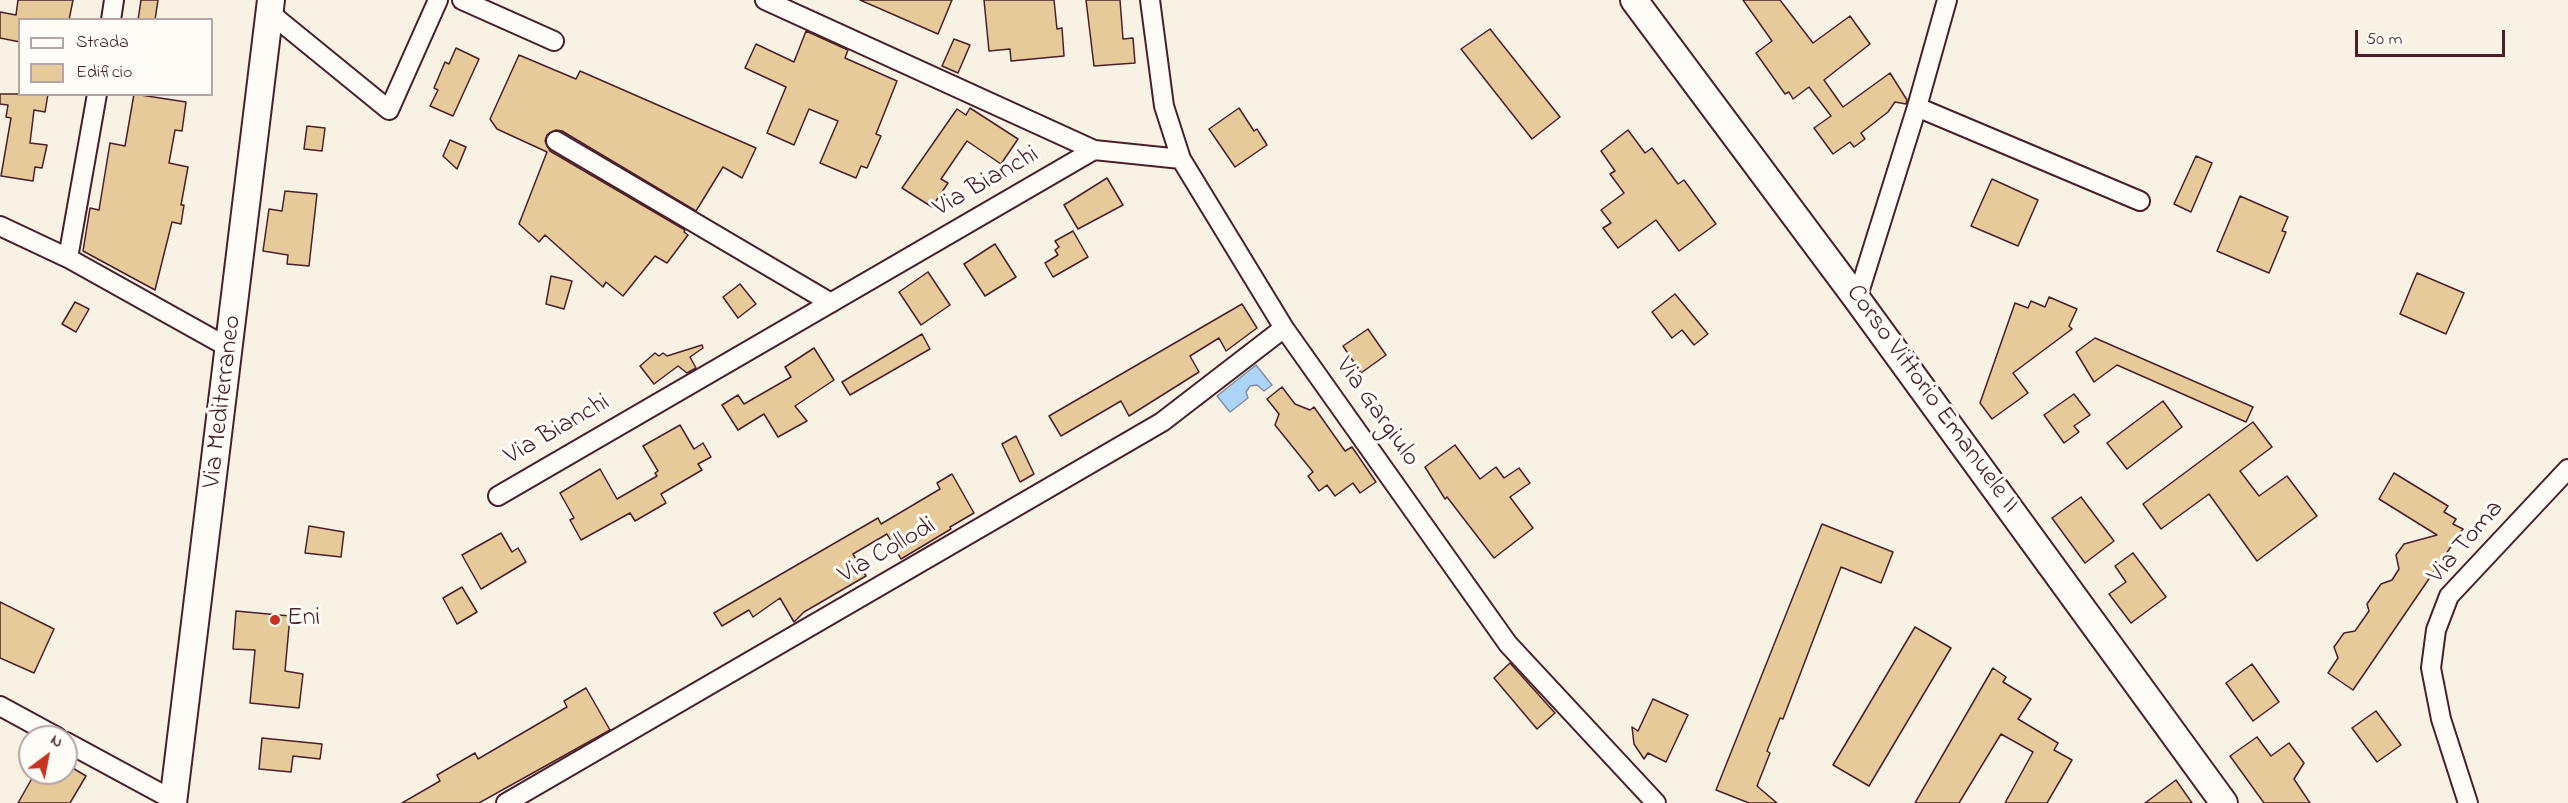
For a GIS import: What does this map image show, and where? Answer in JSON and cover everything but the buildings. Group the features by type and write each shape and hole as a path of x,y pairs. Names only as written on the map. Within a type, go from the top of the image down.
{"street":[{"path":"111,18 114,0"},
{"path":"271,6 389,110 438,0"},
{"path":"462,0 554,41"},
{"path":"765,0 1094,150 1181,159"},
{"name":"Via Gargiulo","path":"1150,0 1164,106 1181,159 1284,327 1508,644 1656,803"},
{"name":"Corso Vittorio Emanuele II","path":"1634,0 1857,299 2224,803"},
{"path":"1857,299 1917,107 1947,0"},
{"name":"Via Mediterraneo","path":"173,801 231,349 271,6"},
{"path":"68,258 97,96"},
{"path":"1917,107 2140,201"},
{"path":"556,141 831,303"},
{"name":"Via Bianchi","path":"498,496 1094,150"},
{"path":"0,226 68,258 231,349"},
{"name":"Via Collodi","path":"506,803 1162,422 1284,327"},
{"name":"Via Toma","path":"2468,803 2441,719 2431,668 2436,630 2449,596 2568,469"},
{"path":"0,706 35,725"},
{"path":"78,749 173,801"}],"water":[{"path":"1256,365 1272,385 1264,391 1257,385 1250,386 1246,392 1248,398 1230,412 1217,396"}],"place":[{"name":"Eni","path":"275,620"}]}
